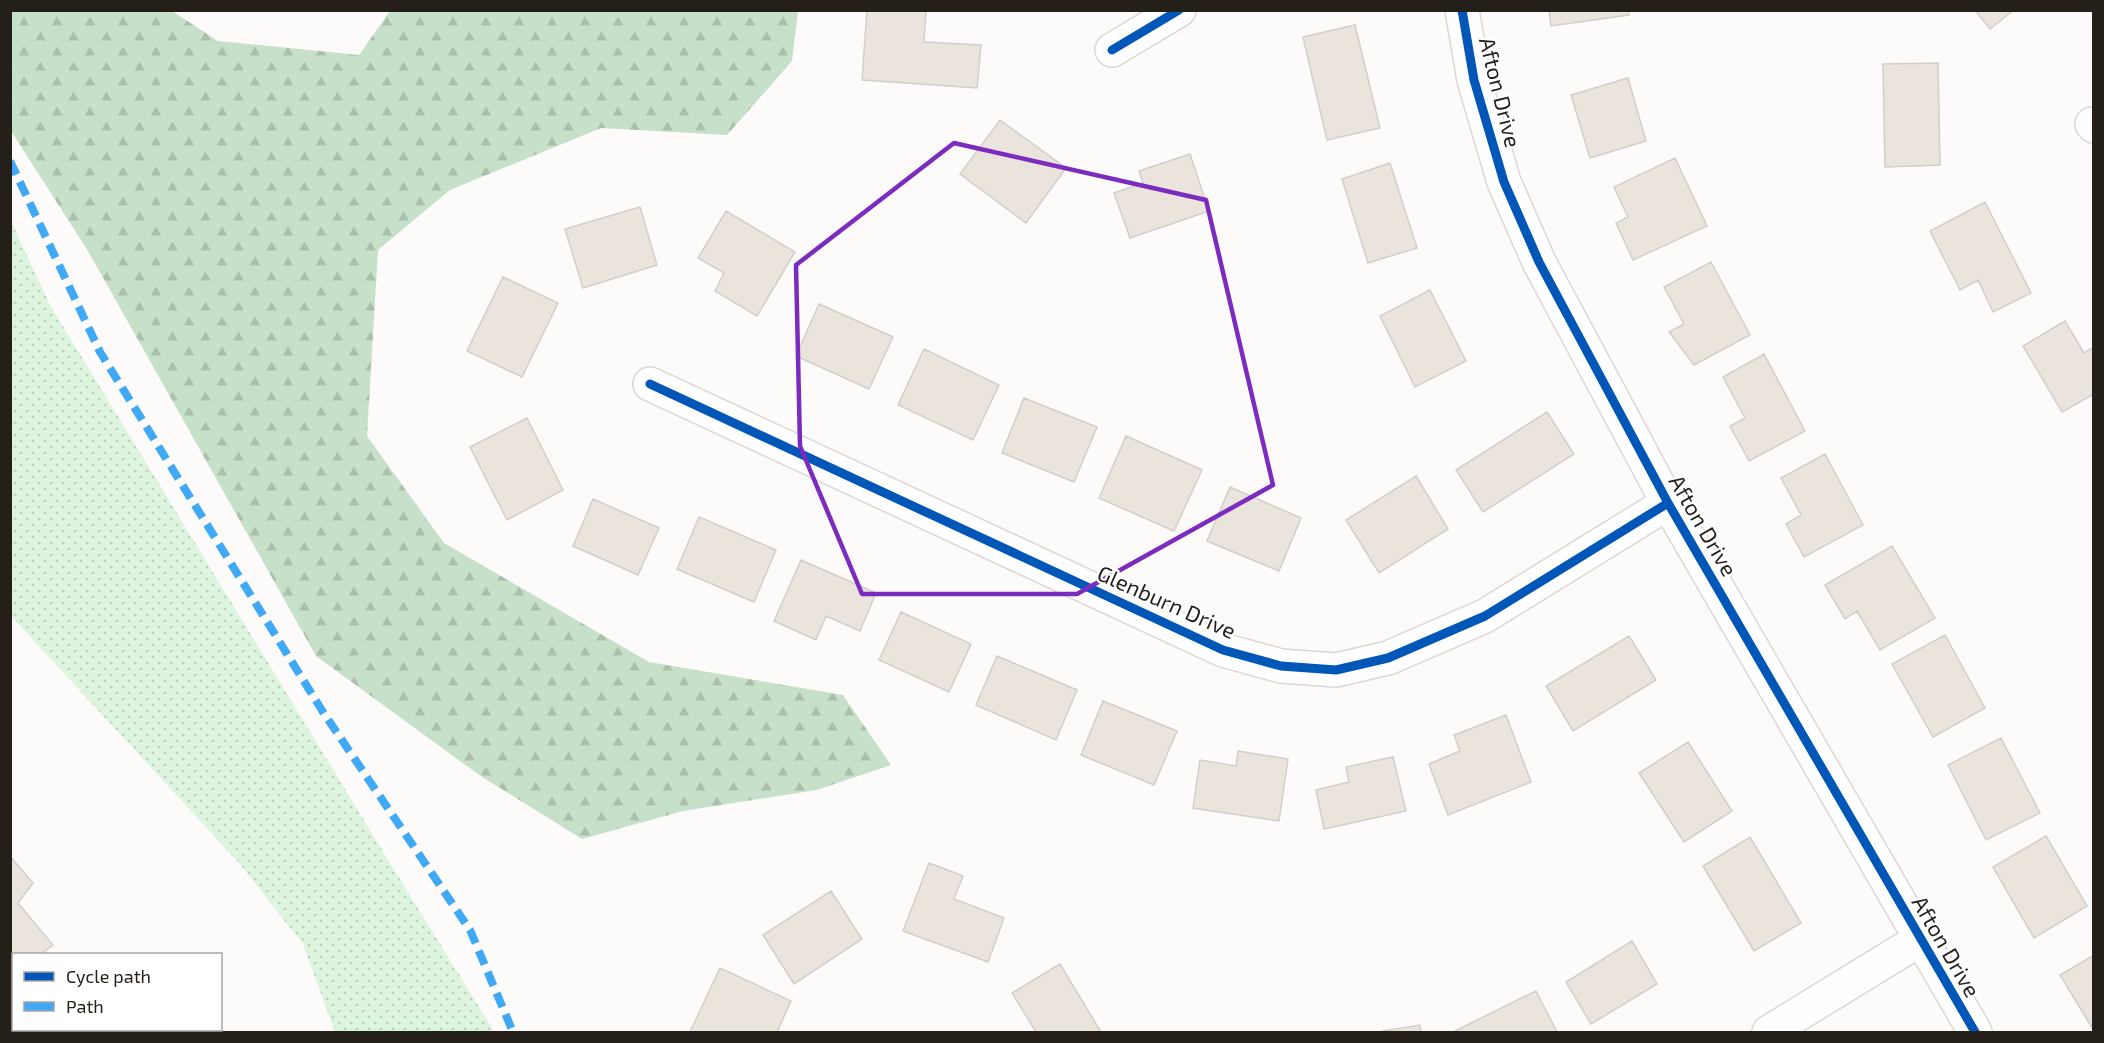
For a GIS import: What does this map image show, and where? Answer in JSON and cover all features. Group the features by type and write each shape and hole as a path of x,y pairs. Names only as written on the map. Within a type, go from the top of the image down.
{"street":[{"path":"1112,50 1179,10"},
{"name":"Afton Drive","path":"1462,10 1474,80 1504,182 1539,262 1668,503 1975,1032"},
{"name":"Glenburn Drive","path":"650,384 1223,650 1281,666 1336,670 1388,658 1485,616 1668,503"},
{"path":"1769,1032 1911,945 1922,941"}],"highlighted area":[{"path":"954,143 1206,200 1273,485 1077,594 862,594 800,446 796,265"}],"green space":[{"path":"11,10 172,11 218,41 359,55 390,11 798,11 792,61 727,135 601,128 450,190 378,250 367,436 444,543 649,662 843,695 891,765 817,790 683,811 582,839 482,777 316,656 88,251 11,131"},
{"path":"10,219 50,305 493,1032 335,1032 303,944 239,863 11,616"}],"building":[{"path":"867,10 926,10 924,42 981,45 977,88 862,80"},
{"path":"1549,10 1628,10 1629,15 1551,26"},
{"path":"1975,10 2014,10 1990,29"},
{"path":"1355,25 1380,128 1327,140 1303,37"},
{"path":"1938,63 1940,165 1885,167 1883,64"},
{"path":"1628,78 1646,141 1590,158 1571,95"},
{"path":"1000,120 1066,168 1026,223 960,174"},
{"path":"1190,154 1209,211 1130,238 1114,193 1143,183 1139,171"},
{"path":"1675,158 1707,226 1633,260 1616,223 1628,217 1614,187"},
{"path":"1390,163 1417,248 1368,263 1342,179"},
{"path":"1985,202 2031,293 1993,312 1978,280 1960,290 1930,231"},
{"path":"640,207 657,265 583,288 565,229"},
{"path":"726,211 795,252 757,316 715,291 724,273 698,258"},
{"path":"1711,262 1750,335 1694,365 1669,332 1684,324 1664,287"},
{"path":"503,277 558,303 522,377 467,351"},
{"path":"1430,290 1466,361 1415,387 1380,316"},
{"path":"819,304 893,337 869,389 796,356"},
{"path":"2065,321 2084,353 2094,347 2094,394 2062,412 2023,346"},
{"path":"924,349 999,385 973,440 898,405"},
{"path":"1764,354 1805,431 1749,461 1730,426 1745,418 1723,377"},
{"path":"1024,398 1097,427 1074,482 1002,453"},
{"path":"1547,412 1574,454 1483,512 1456,470"},
{"path":"527,418 563,490 507,520 470,447"},
{"path":"1126,436 1202,470 1174,531 1099,498"},
{"path":"1825,454 1863,525 1804,557 1786,524 1801,515 1781,478"},
{"path":"1416,476 1448,529 1379,573 1346,520"},
{"path":"1230,487 1301,518 1279,571 1207,541"},
{"path":"593,499 659,528 638,575 573,546"},
{"path":"699,517 776,550 754,602 677,569"},
{"path":"1892,546 1935,618 1880,650 1857,611 1845,619 1825,585"},
{"path":"801,560 876,593 860,631 826,616 816,640 774,621"},
{"path":"901,612 971,644 949,692 879,660"},
{"path":"1945,635 1985,708 1933,737 1892,664"},
{"path":"1629,636 1656,680 1573,731 1546,686"},
{"path":"997,656 1077,690 1056,740 976,705"},
{"path":"1103,701 1177,731 1154,785 1081,755"},
{"path":"1506,715 1531,782 1448,815 1429,764 1460,751 1454,735"},
{"path":"2001,738 2040,813 1986,840 1948,765"},
{"path":"1688,742 1732,811 1684,842 1639,773"},
{"path":"1238,751 1288,759 1279,821 1193,808 1200,760 1236,766"},
{"path":"1393,757 1406,811 1324,829 1316,790 1349,782 1346,767"},
{"path":"2046,836 2087,906 2034,938 1993,867"},
{"path":"1750,837 1801,923 1754,951 1703,866"},
{"path":"10,856 33,883 18,903 53,945 42,953 12,953 12,979 10,980"},
{"path":"929,863 963,876 954,899 1004,918 988,962 903,931"},
{"path":"831,891 862,939 794,984 763,935"},
{"path":"1632,941 1657,984 1591,1024 1566,982"},
{"path":"2094,955 2094,1031 2060,975"},
{"path":"1060,964 1101,1032 1036,1032 1012,993"},
{"path":"720,968 791,1001 777,1032 690,1032"},
{"path":"1536,991 1557,1032 1453,1032"},
{"path":"1420,1025 1421,1032 1377,1032"},
{"path":"97,1031 180,1031 178,1032"}],"marked path":[{"path":"10,161 100,352 323,712 470,930 513,1032"}],"cycle path":[{"path":"1112,50 1179,10"},
{"path":"1462,10 1474,80 1504,182 1539,262 1668,503 1975,1032"},
{"path":"650,384 1223,650 1281,666 1336,670 1388,658 1485,616 1668,503"}]}
